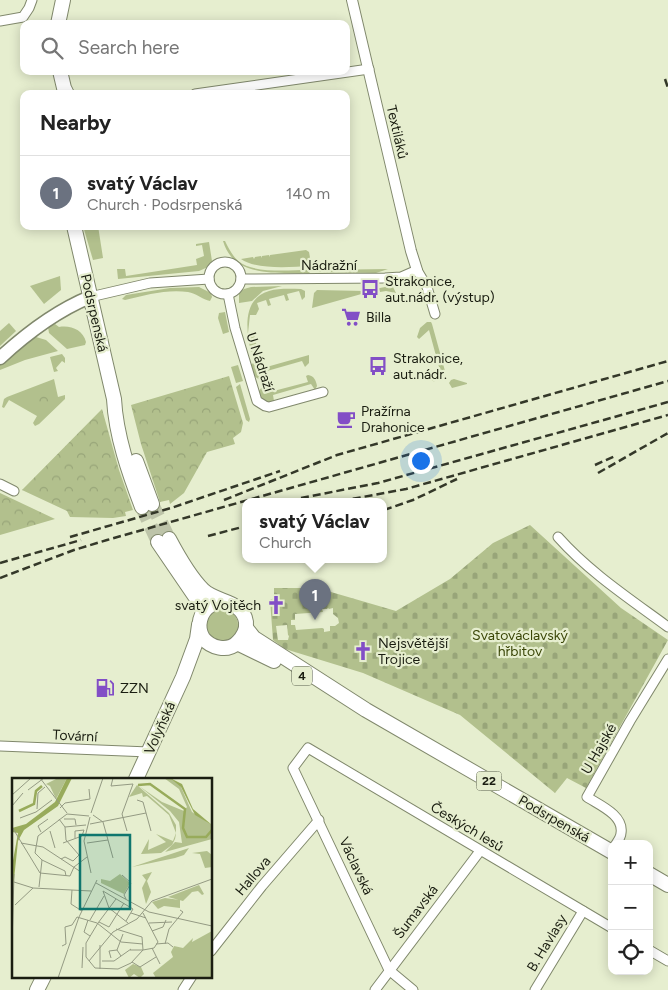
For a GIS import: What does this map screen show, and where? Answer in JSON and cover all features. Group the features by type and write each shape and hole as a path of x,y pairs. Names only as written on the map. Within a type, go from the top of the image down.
{"main road":[{"path":"59,20 63,0"},
{"path":"55,75 55,90"},
{"path":"61,75 65,90"},
{"name":"Podsrpenská","path":"75,230 114,399 115,419 122,448 147,506"},
{"path":"0,358 25,336 52,317 90,297"},
{"name":"Podsrpenská","path":"216,647 204,639 201,605 163,540 203,590 212,597 222,602 229,602 240,609 246,621 246,628 254,638 366,710"},
{"path":"201,618 211,604 222,602"},
{"name":"Volyňská","path":"136,778 183,677 198,639 201,618"},
{"path":"216,647 224,648 237,643 244,635 246,628"},
{"name":"Podsrpenská","path":"237,643 256,651 366,710 608,850"},
{"name":"Volyňská","path":"183,677 200,651 216,647"},
{"path":"653,876 668,885"},
{"path":"37,990 43,978"}],"street":[{"path":"0,21 22,17 32,0"},
{"name":"Textiláků","path":"352,0 417,270"},
{"path":"350,73 369,70"},
{"path":"224,90 333,75"},
{"path":"224,263 232,264 237,268 241,278 238,288 228,294 215,290 209,279 214,267 224,263"},
{"path":"417,270 427,287 435,314"},
{"name":"Nádražní","path":"241,278 385,278 401,277 417,270"},
{"path":"90,297 150,283 209,279"},
{"name":"U Nádraží","path":"228,294 235,328 256,398 260,404 274,406 324,392"},
{"path":"0,484 14,491"},
{"path":"558,537 578,558 668,627"},
{"name":"U Hajské","path":"618,840 622,834 620,822 610,812 587,797 668,659"},
{"name":"Tovární","path":"0,746 149,752"},
{"name":"Václavská","path":"308,748 293,768 390,970 413,990"},
{"name":"Českých lesů","path":"308,748 608,926"},
{"name":"Hallova","path":"212,950 262,886 319,820"},
{"name":"Šumavská","path":"375,990 480,851"},
{"name":"B. Havlasy","path":"535,990 583,911"},
{"path":"653,952 668,961"},
{"path":"183,990 191,978"}],"green space":[{"path":"84,230 99,230 103,258 93,260"},
{"path":"223,241 225,241 238,261 253,268 262,270 308,270 310,273 259,271 247,268 237,262 229,253"},
{"path":"209,242 212,261 208,267 199,271 118,279 117,269 125,269 126,276 197,265 196,259 204,256 202,245 196,246 196,244"},
{"path":"306,250 309,252 310,266 264,266 255,265 241,259 253,257 254,259 261,256 262,258 262,256 269,255 270,257 270,255"},
{"path":"388,269 376,273 315,272 316,270"},
{"path":"60,276 61,290 44,304 30,286"},
{"path":"282,286 263,291 252,301 239,303 239,293 244,289"},
{"path":"199,287 211,293 210,301 191,293 180,291 122,299 126,295 170,288"},
{"path":"385,287 393,287 396,293 380,292 379,289 312,308 314,293 317,290 365,291"},
{"path":"301,289 305,291 305,297 302,300 299,291 287,294 289,300 286,301 284,295 269,299 271,305 268,306 266,300 257,303 259,309 256,315 250,315 248,333 254,334 257,347 256,350 251,352 248,334 247,325 250,308 254,301 260,295 269,291"},
{"path":"225,312 229,332 223,334 218,318 219,313"},
{"path":"427,322 432,324 445,371 440,379 436,381 432,381 430,377 439,367 429,330 419,339 417,337 420,328"},
{"path":"9,323 16,331 0,346 0,331"},
{"path":"55,324 59,327 68,327 79,331 86,342 85,345 67,349 49,333 48,327"},
{"path":"36,337 46,340 58,351 25,360 0,370 0,364 30,339"},
{"path":"62,354 65,358 65,363 62,361 56,368 58,371 54,372 50,357"},
{"path":"309,355 309,363 305,367 302,361 260,373 260,380 254,376 251,364 261,361 263,368"},
{"path":"238,365 243,381 236,383 231,367"},
{"path":"229,376 243,423 241,432 233,438 235,444 207,452 184,493 170,504 169,500 160,502 141,444 131,405"},
{"path":"306,376 312,376 315,380 317,386 315,390 311,384 273,395 274,401 271,402 266,402 261,397 259,391 262,387 266,393 308,382"},
{"path":"54,379 58,397 65,395 65,399 39,424 35,426 33,423 37,416 9,400 4,408 2,407 4,399 7,397"},
{"path":"454,379 467,384 452,388 449,383"},
{"path":"240,384 250,419 249,422 246,420 236,387"},
{"path":"42,389 55,401 42,414 29,402"},
{"path":"102,409 119,470 133,510 125,512 126,516 113,518 70,517 67,511 22,490"},
{"path":"0,493 55,519 0,535"},
{"name":"Svatováclavský hřbitov","path":"530,525 621,608 668,640 586,788 567,778 555,793 460,715 363,673 285,649 273,640 270,600 274,598 274,588 310,588 331,592 396,611 450,579 493,543","holes":["333,608 333,614 338,618 339,623 335,626 330,626 330,631 324,632 322,628 296,630 295,625 291,625 291,620 295,620 295,614 323,612 322,609","287,625 288,640 278,640 276,626"]},
{"path":"222,609 228,610 233,614 237,619 237,631 233,636 228,640 222,641 216,640 211,636 207,631 206,625 207,619 211,614 216,610"}],"tunnel":[{"path":"152,504 169,539"},
{"path":"142,507 158,542"}],"railway":[{"path":"665,79 668,88"},
{"path":"224,500 337,455 668,361"},
{"path":"255,498 668,381"},
{"path":"301,498 378,483 668,402"},
{"path":"357,498 406,489 668,415"},
{"path":"598,473 668,433"},
{"path":"595,465 615,456"},
{"path":"70,537 171,508 280,471"},
{"path":"387,509 413,500 457,479"},
{"path":"0,578 74,550 242,502"},
{"path":"208,536 242,527"},
{"path":"0,563 81,540"}],"place":[{"name":"Strakonice, aut.nádr. (výstup)","path":"370,289"},
{"name":"Billa","path":"351,317"},
{"name":"Strakonice, aut.nádr.","path":"378,366"},
{"name":"Pražírna Drahonice","path":"346,419"},
{"name":"svatý Vojtěch","path":"276,605"},
{"name":"svatý Václav","path":"315,620"},
{"name":"Nejsvětější Trojice","path":"363,651"},
{"name":"ZZN","path":"105,688"}]}
